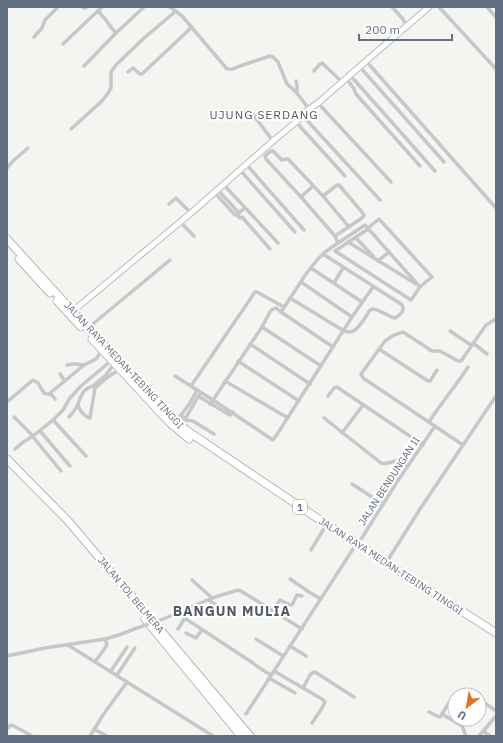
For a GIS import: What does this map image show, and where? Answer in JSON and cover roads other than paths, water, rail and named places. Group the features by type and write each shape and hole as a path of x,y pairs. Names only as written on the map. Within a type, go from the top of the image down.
{"highway":[{"name":"JALAN RAYA MEDAN-TEBING TINGGI","path":"7,239 140,386 169,422 241,474 496,633"},
{"name":"JALAN RAYA MEDAN-TEBING TINGGI","path":"7,246 113,362 178,417 181,426 192,435 356,545 496,636"},
{"name":"JALAN TOL BELMERA","path":"7,459 64,517 109,575 241,736"},
{"name":"JALAN TOL BELMERA","path":"7,465 85,544 250,736"}],"main road":[{"path":"73,311 191,213 428,7"}],"street":[{"path":"34,37 42,28 45,20 58,7"},
{"path":"82,7 87,7"},
{"path":"63,44 102,7"},
{"path":"84,66 144,7"},
{"path":"170,7 182,16 225,68 229,70 270,56 275,58 287,84 298,93 310,109"},
{"path":"392,7 407,26"},
{"path":"439,7 496,69"},
{"path":"487,7 496,17"},
{"path":"98,11 116,33"},
{"path":"71,129 102,101 108,93 111,88 111,72 116,65 144,38 176,11"},
{"path":"128,72 133,68 142,74 192,27"},
{"path":"366,61 496,208"},
{"path":"314,71 322,63 346,79 435,171"},
{"path":"360,67 444,162"},
{"path":"346,79 356,94 420,166"},
{"path":"296,81 298,93"},
{"path":"318,103 391,182"},
{"path":"227,117 247,111 251,112 273,141"},
{"path":"303,116 380,200"},
{"path":"296,122 346,176"},
{"path":"7,168 28,148"},
{"path":"337,239 266,159 265,156 273,151 282,160 288,159 323,196 349,227"},
{"path":"246,164 304,230"},
{"path":"240,170 295,232"},
{"path":"223,184 278,243"},
{"path":"281,312 311,268 337,239 349,227 362,218 364,214 340,185 323,196"},
{"path":"301,197 313,186"},
{"path":"216,191 239,213 237,215 240,218 242,217 270,249"},
{"path":"216,191 235,214"},
{"path":"169,204 176,198 191,213"},
{"path":"239,213 245,208"},
{"path":"379,219 432,277 420,287 411,300 335,251 356,238 379,219"},
{"path":"180,222 194,236"},
{"path":"337,239 365,225 420,287"},
{"path":"356,238 377,261"},
{"path":"348,242 420,287"},
{"path":"377,261 389,252"},
{"path":"290,298 344,331 350,332 355,331 370,310 373,309 382,311 395,318 400,315 403,306 401,304 343,268 324,253"},
{"path":"88,328 170,260"},
{"path":"311,268 362,302"},
{"path":"334,282 343,268"},
{"path":"301,282 352,317"},
{"path":"175,376 233,412 273,440 373,287"},
{"path":"192,386 255,292 258,292 284,307"},
{"path":"210,404 262,327 271,310 276,308 333,347"},
{"path":"463,444 362,377 362,372 388,339 403,332 432,351 440,351 459,362 462,360 486,325 496,319"},
{"path":"262,327 322,366"},
{"path":"450,331 487,354"},
{"path":"250,344 310,384"},
{"path":"380,349 428,381 430,381 437,370"},
{"path":"49,394 84,365 96,359 102,350"},
{"path":"238,361 299,401"},
{"path":"107,376 113,362"},
{"path":"15,449 33,437 53,420 63,410 70,398 81,386 113,362"},
{"path":"67,365 71,363 84,365"},
{"path":"429,422 468,367"},
{"path":"69,418 78,405 80,397 84,391 89,387 94,387 107,376 120,369"},
{"path":"60,374 65,381"},
{"path":"7,402 33,380 38,384 44,393 53,396 55,399"},
{"path":"225,381 288,418"},
{"path":"78,405 78,408 90,418 94,387"},
{"path":"328,396 336,387 423,445"},
{"path":"197,390 190,403 178,417 193,421 214,434"},
{"path":"181,426 201,392"},
{"path":"198,396 230,415 233,412"},
{"path":"386,563 420,509 496,396"},
{"path":"342,433 363,405"},
{"path":"14,417 33,437 61,471"},
{"path":"324,418 381,463 385,464 400,461 408,466"},
{"path":"53,420 86,456"},
{"name":"JALAN BENDUNGAN II","path":"246,714 435,426"},
{"path":"40,431 70,466"},
{"path":"352,484 383,504"},
{"path":"311,550 325,527"},
{"path":"290,579 321,599"},
{"path":"192,580 231,616"},
{"path":"7,656 45,648 105,639 119,635 238,590 302,629"},
{"path":"273,611 280,600 290,605 297,595 302,596"},
{"path":"178,628 185,618 183,616 197,608 199,604"},
{"path":"185,618 295,693"},
{"path":"186,633 196,638 202,630"},
{"path":"95,662 107,645 105,639"},
{"path":"256,639 283,656"},
{"path":"68,645 213,736"},
{"path":"290,646 306,656"},
{"path":"111,671 127,647"},
{"path":"117,676 135,648"},
{"path":"274,671 325,702 312,723"},
{"path":"302,688 312,673 315,672 354,697"},
{"path":"90,736 127,682"},
{"path":"487,705 496,711"},
{"path":"429,712 440,717 447,706"},
{"path":"442,714 447,717"},
{"path":"479,736 496,716"},
{"path":"7,729 12,725 32,736"},
{"path":"94,729 108,736"},
{"path":"483,731 490,736"}],"district":[{"name":"UJUNG SERDANG","path":"264,114"},
{"name":"BANGUN MULIA","path":"232,611"}]}
